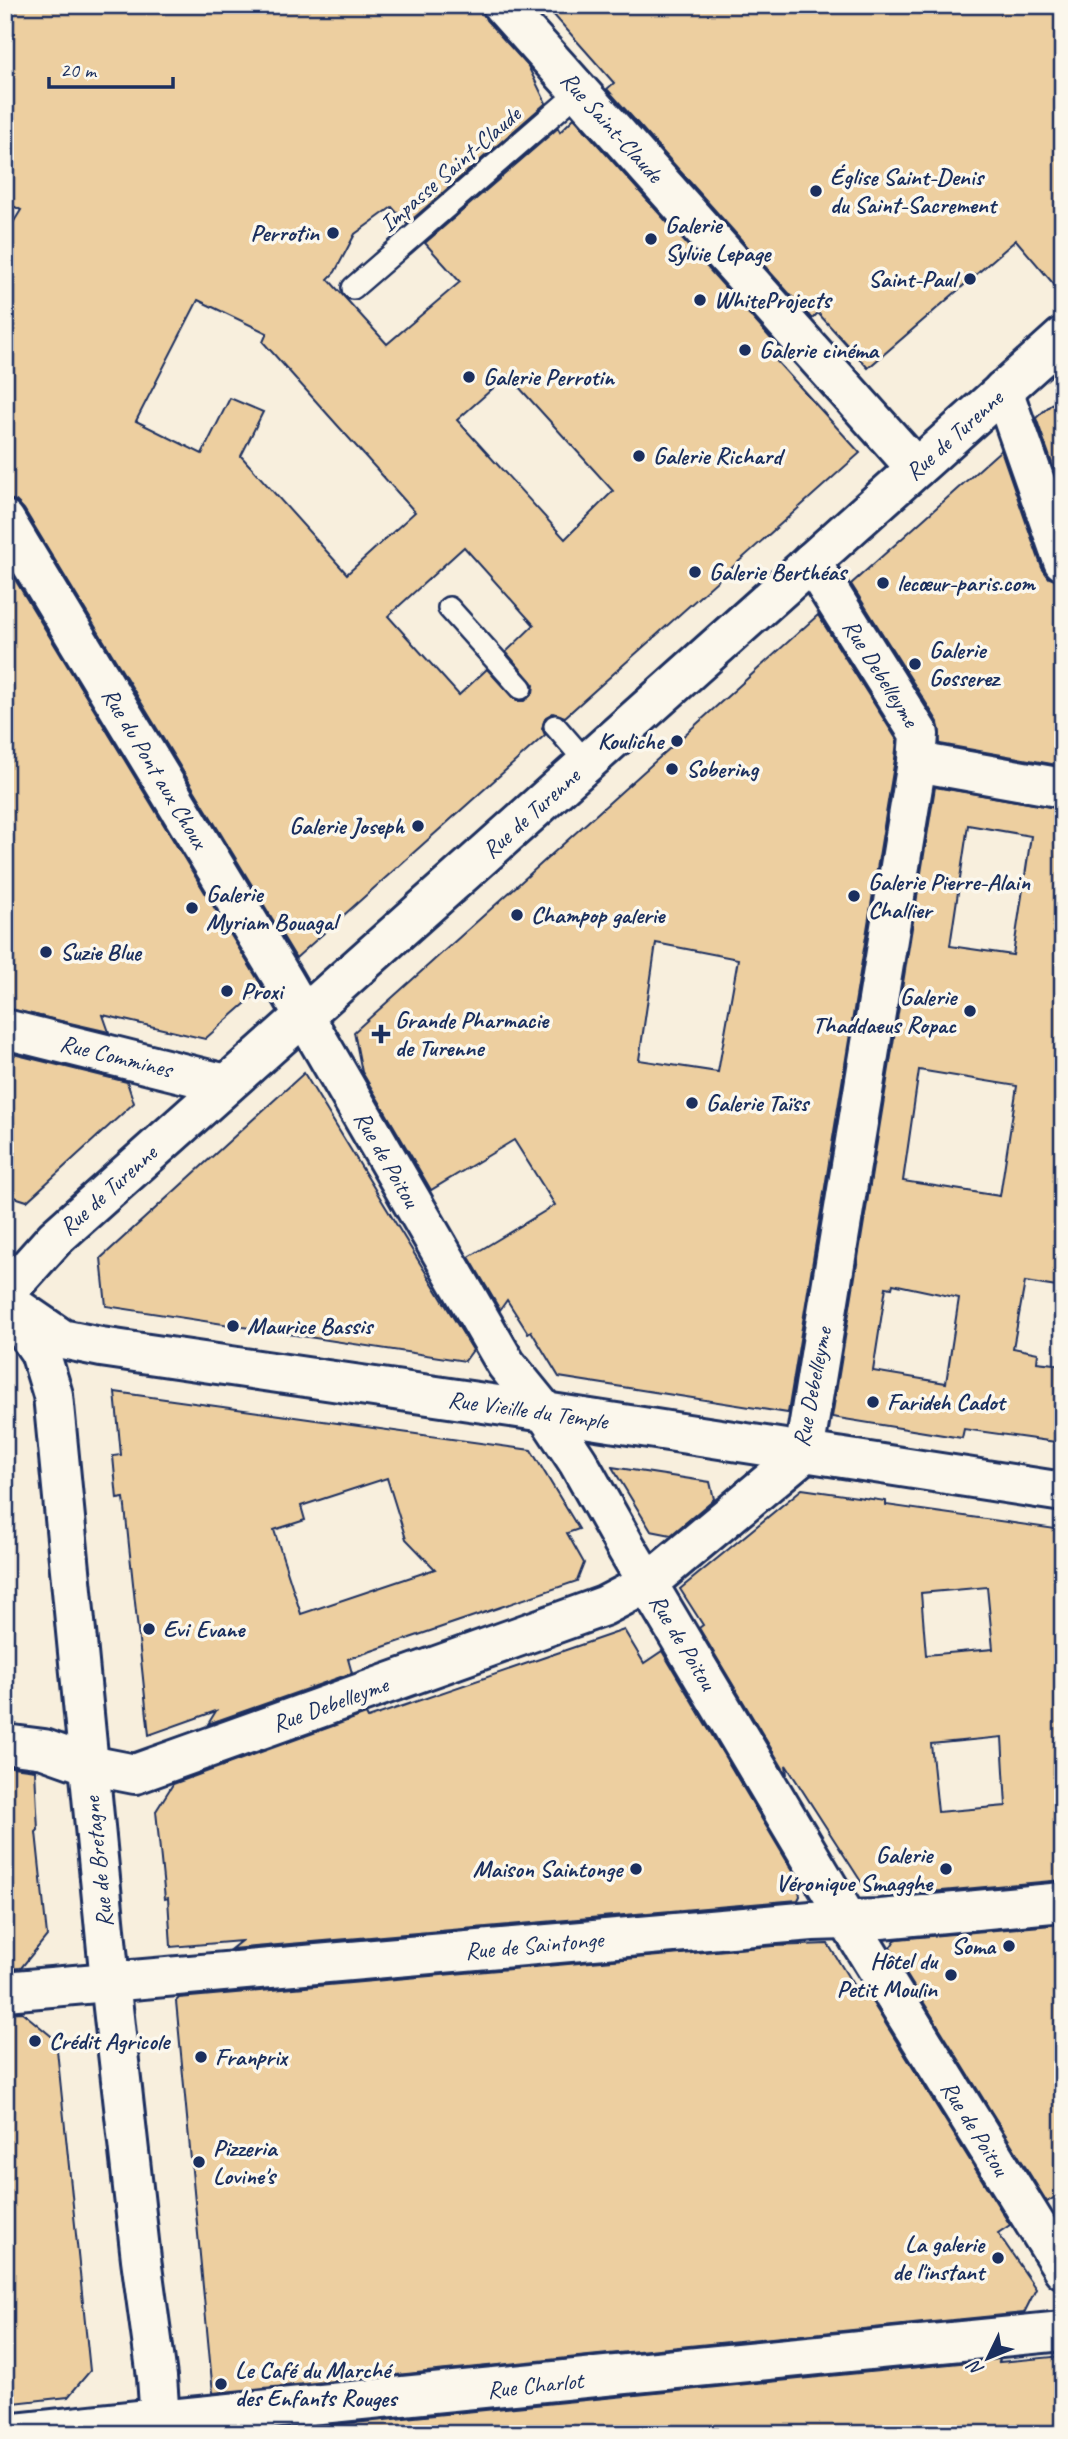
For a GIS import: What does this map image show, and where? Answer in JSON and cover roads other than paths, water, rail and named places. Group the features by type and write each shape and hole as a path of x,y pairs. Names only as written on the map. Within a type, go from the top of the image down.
{"street":[{"name":"Rue Saint-Claude","path":"502,5 916,468"},
{"name":"Rue de Turenne","path":"5,1299 55,1238 1063,337"},
{"path":"1003,390 1063,561"},
{"name":"Rue du Pont aux Choux","path":"5,520 303,1016"},
{"name":"Rue Debelleyme","path":"5,1744 44,1749 89,1765 135,1774 604,1606 648,1583 804,1453 917,762 919,734 811,562"},
{"path":"917,762 1063,788"},
{"name":"Rue de Poitou","path":"303,1016 506,1364 545,1412 578,1462 848,1920 1063,2269"},
{"name":"Rue Commines","path":"5,1029 226,1084"},
{"name":"Rue Vieille du Temple","path":"5,1299 62,1339 101,1347 1063,1492"},
{"name":"Rue de Bretagne","path":"5,1299 40,1352 53,1395 110,1981 157,2377 160,2427"},
{"name":"Rue de Saintonge","path":"5,1991 1063,1902"},
{"name":"Rue Charlot","path":"6,2434 139,2420 160,2427 1063,2331"}],"lane":[{"name":"Impasse Saint-Claude","path":"353,288 580,91"},
{"path":"449,608 521,688"},
{"path":"555,726 587,763"}],"place":[{"name":"Église Saint-Denis du Saint-Sacrement","path":"816,191"},
{"name":"Perrotin","path":"333,233"},
{"name":"Galerie Sylvie Lepage","path":"651,239"},
{"name":"Saint-Paul","path":"970,279"},
{"name":"WhiteProjects","path":"700,300"},
{"name":"Galerie cinéma","path":"745,350"},
{"name":"Galerie Perrotin","path":"469,377"},
{"name":"Galerie Richard","path":"639,456"},
{"name":"Galerie Berthéas","path":"695,572"},
{"name":"lecœur-paris.com","path":"883,583"},
{"name":"Galerie Gosserez","path":"915,664"},
{"name":"Kouliche","path":"677,741"},
{"name":"Sobering","path":"672,769"},
{"name":"Galerie Joseph","path":"418,826"},
{"name":"Galerie Pierre-Alain Challier","path":"854,896"},
{"name":"Galerie Myriam Bouagal","path":"192,908"},
{"name":"Champop galerie","path":"517,915"},
{"name":"Suzie Blue","path":"46,952"},
{"name":"Proxi","path":"227,991"},
{"name":"Galerie Thaddaeus Ropac","path":"970,1011"},
{"name":"Grande Pharmacie de Turenne","path":"381,1034"},
{"name":"Galerie Taïss","path":"692,1103"},
{"name":"Maurice Bassis","path":"233,1326"},
{"name":"Farideh Cadot","path":"873,1402"},
{"name":"Evi Evane","path":"149,1629"},
{"name":"Maison Saintonge","path":"636,1869"},
{"name":"Galerie Véronique Smagghe","path":"946,1869"},
{"name":"Soma","path":"1009,1946"},
{"name":"Hôtel du Petit Moulin","path":"951,1975"},
{"name":"Crédit Agricole","path":"35,2041"},
{"name":"Franprix","path":"201,2057"},
{"name":"Pizzeria Lovine's","path":"199,2162"},
{"name":"La galerie de l'instant","path":"998,2258"},
{"name":"Le Café du Marché des Enfants Rouges","path":"221,2384"}]}
